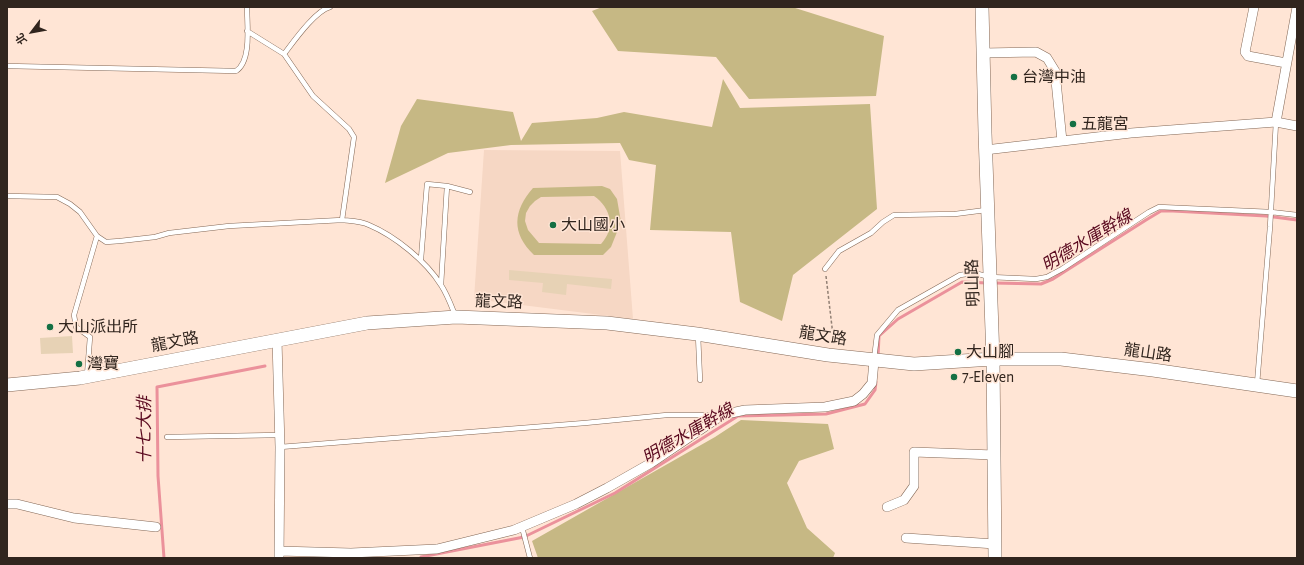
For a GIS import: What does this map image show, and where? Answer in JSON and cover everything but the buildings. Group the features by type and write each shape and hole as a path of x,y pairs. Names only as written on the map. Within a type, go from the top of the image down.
{"street":[{"name":"明山路","path":"982,7 985,150 993,358 995,558"},
{"path":"1254,7 1245,52 1248,56 1286,63"},
{"path":"1276,122 1297,7"},
{"path":"983,53 1036,52 1047,58 1055,71 1062,141"},
{"path":"985,150 1131,133 1276,122 1297,126"},
{"name":"龍文路","path":"7,385 87,377 367,323 456,317 607,323 698,334 836,356 914,364 993,358"},
{"path":"277,340 280,447 279,555 437,549 523,529 576,504 651,463 722,415 745,410 825,407 854,401 863,394 872,383 877,361"},
{"name":"龍山路","path":"993,358 1061,359 1153,370 1297,392"},
{"path":"887,507 904,500 914,486 914,452 994,455"},
{"path":"7,504 17,504 74,518 156,527"},
{"path":"906,538 995,544"}],"lane":[{"path":"7,66 236,71 240,68 248,52 247,7"},
{"path":"284,54 311,20 326,8 330,7"},
{"path":"247,30 284,54 313,96 349,129 354,137 342,220"},
{"path":"1257,386 1270,227 1276,122"},
{"path":"421,259 427,184 447,186 470,192"},
{"path":"442,285 447,186"},
{"path":"7,196 57,197 70,204 80,212 97,236 106,242 120,242 229,226 342,220 358,221 369,225 396,241 421,259 442,285 456,317"},
{"path":"877,361 877,335 898,310 960,275 974,273 990,281 1036,279 1047,276 1062,269 1159,207 1271,212 1297,215"},
{"path":"825,269 839,251 871,233 882,222 894,215 955,214 988,210"},
{"path":"87,377 90,337 76,327 74,315 97,236"},
{"path":"698,334 700,380"},
{"path":"280,447 585,423 667,415 722,415"},
{"path":"167,437 279,435"},
{"path":"523,529 530,558"}],"path":[{"path":"825,269 836,356"}],"shaded area":[{"path":"602,7 792,7 884,36 876,96 749,99 716,57 618,51 592,11"},
{"path":"723,79 740,108 870,104 877,209 793,275 782,321 740,302 731,232 650,230 656,165 629,160 620,143 511,145 448,153 385,183 401,126 417,99 513,112 521,141 532,123 597,118 624,112 712,127"},
{"name":"大山國小","path":"484,150 620,151 633,319 474,299"},
{"path":"602,186 610,189 617,199 621,222 611,247 603,255 534,255 521,238 517,222 521,205 533,188","holes":["594,196 600,201 608,212 610,218 609,231 601,244 539,243 528,230 525,221 526,213 530,206 541,197"]},
{"path":"741,420 828,424 834,449 799,461 787,483 807,528 835,553 833,558 538,558 532,541 715,437"}],"waterway":[{"name":"明德水庫幹線","path":"994,283 1041,284 1053,279 1161,211 1266,216 1297,220"},
{"name":"明德水庫幹線","path":"878,357 879,336 898,319 962,282 988,283"},
{"name":"十七大排","path":"164,558 158,476 157,387 265,366"},
{"name":"明德水庫幹線","path":"421,557 524,537 615,493 738,416 826,414 865,404 875,390 876,382"}],"place":[{"name":"台灣中油","path":"1014,77"},
{"name":"五龍宮","path":"1073,124"},
{"name":"大山國小","path":"553,225"},
{"name":"大山派出所","path":"50,327"},
{"name":"大山腳","path":"958,352"},
{"name":"灣寶","path":"79,364"},
{"name":"7-Eleven","path":"954,377"}]}
